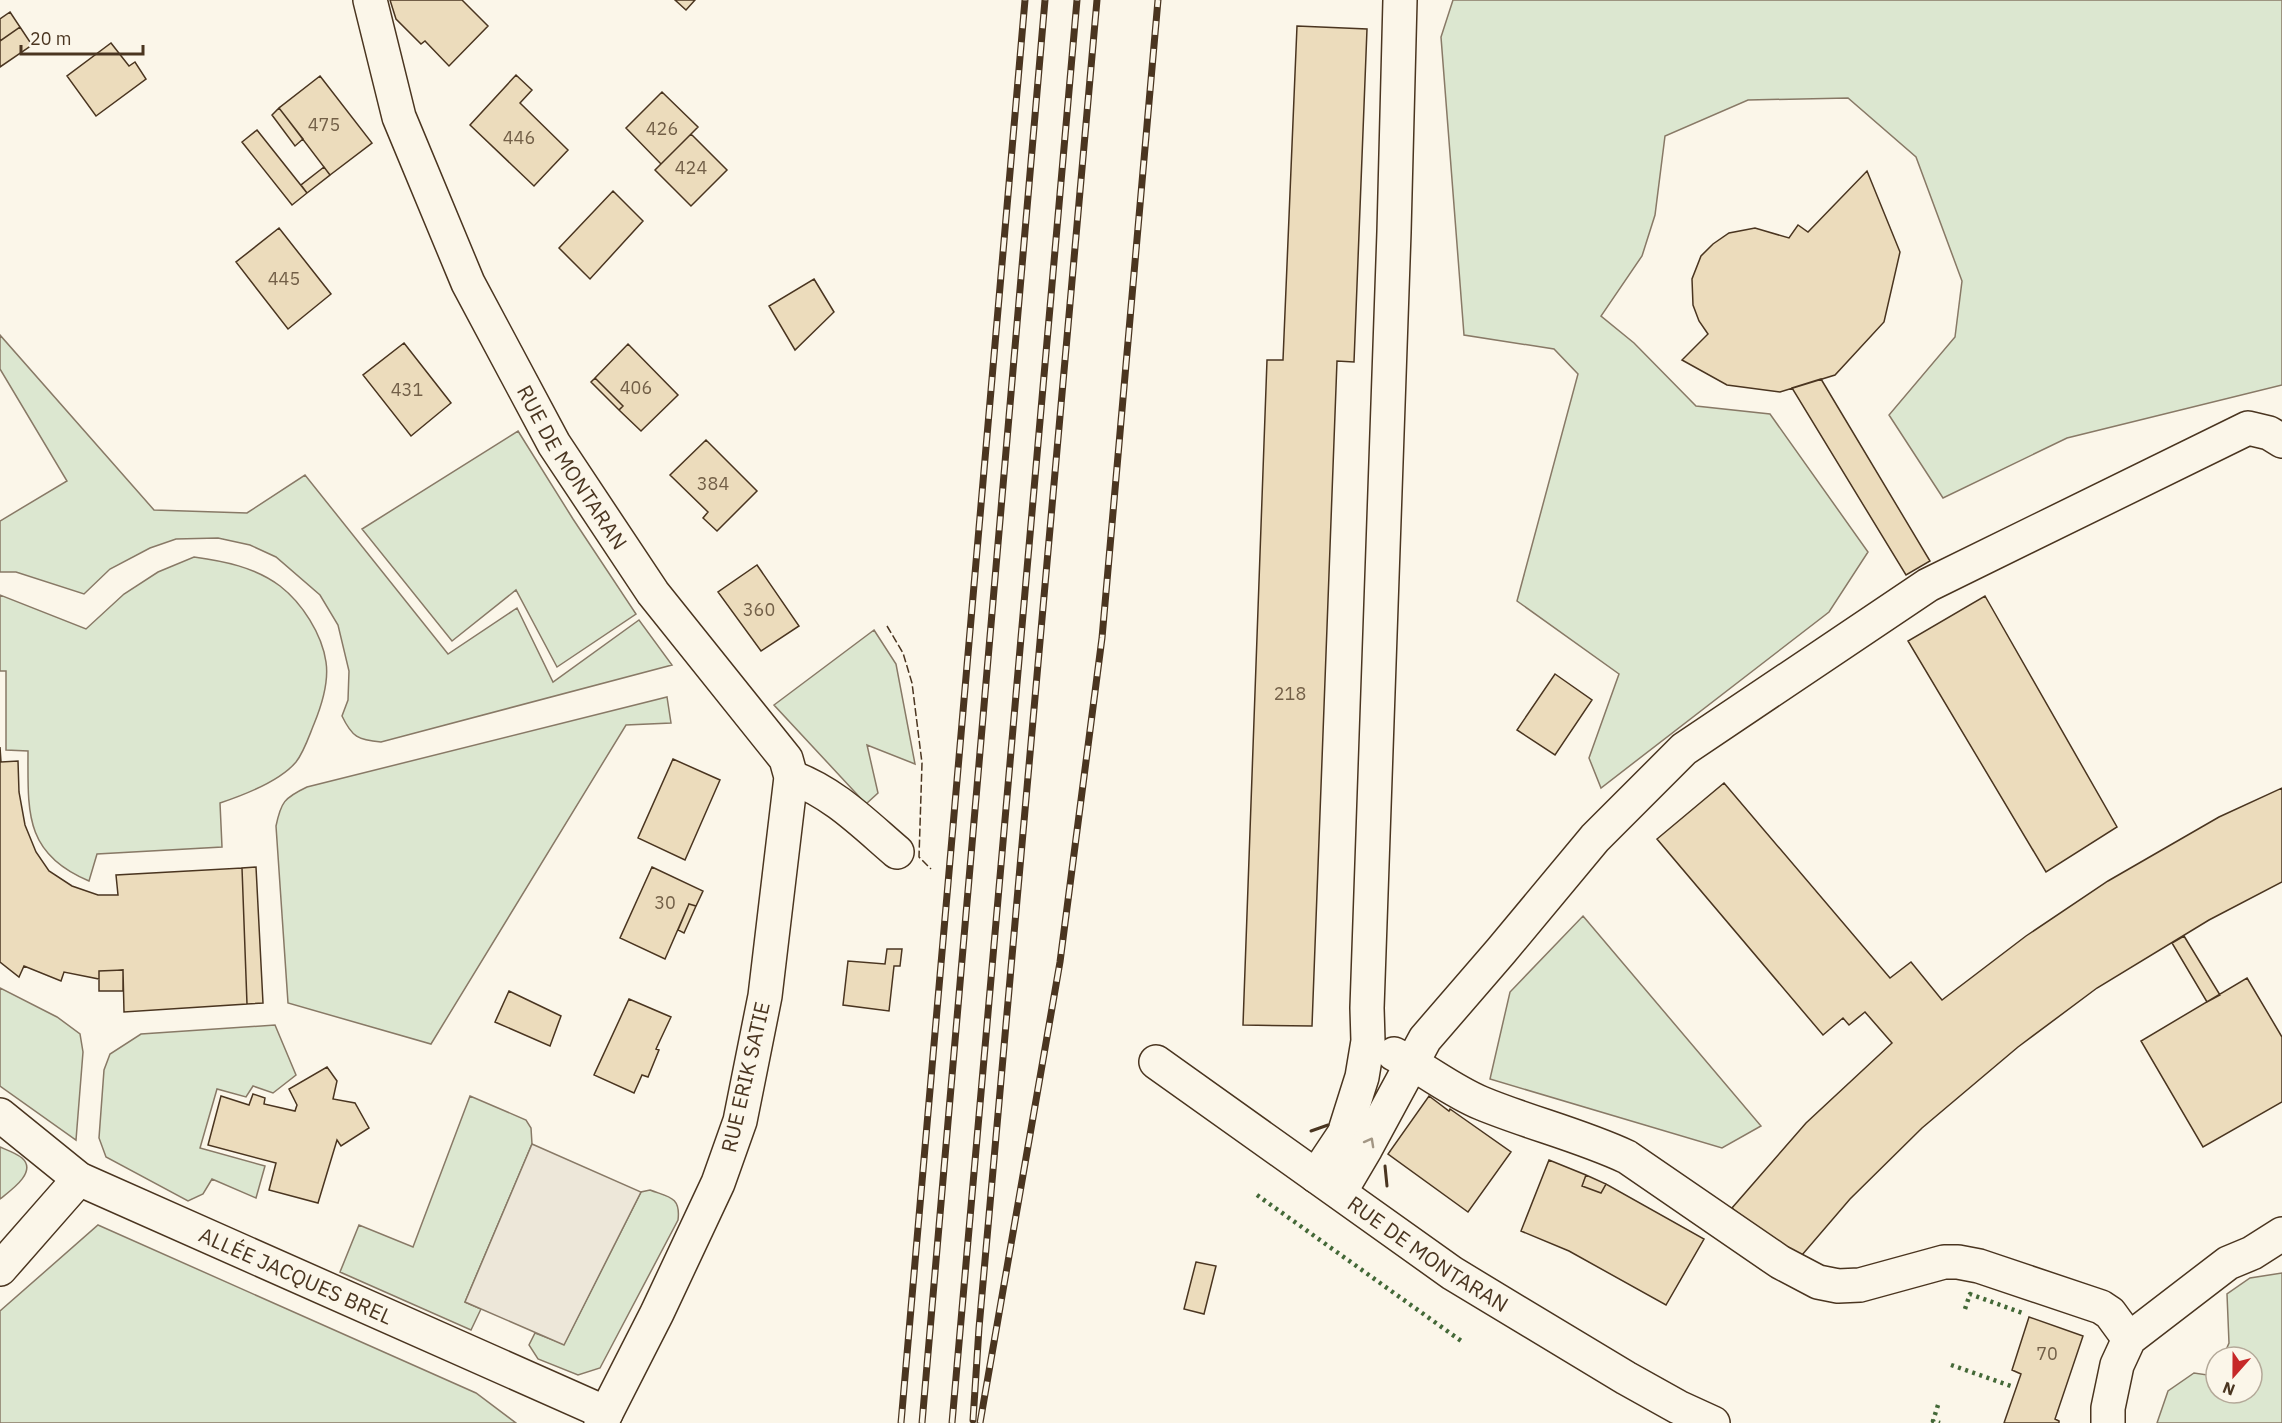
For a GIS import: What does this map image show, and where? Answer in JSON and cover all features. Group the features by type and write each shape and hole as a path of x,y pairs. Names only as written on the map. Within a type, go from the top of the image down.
{"street":[{"name":"RUE DE MONTARAN","path":"370,0 399,117 468,283 545,427 653,594 786,759 791,777"},
{"path":"1328,1184 1362,1077 1368,1041 1366,1008 1394,232 1400,0"},
{"path":"1328,1184 1366,1148 1425,1039 1595,838 1684,749 1928,585 2248,428 2269,433 2282,441"},
{"path":"791,777 810,784 833,797 897,852"},
{"name":"RUE ERIK SATIE","path":"603,1418 657,1313 718,1183 740,1122 765,996 791,777"},
{"path":"1368,1041 1412,1062 1461,1094 1483,1104 1603,1146 1627,1157 1780,1262 1818,1282 1838,1286 1860,1285 1944,1262 1958,1262 1978,1266 2101,1307 2110,1313 2129,1339"},
{"name":"RUE DE MONTARAN","path":"1156,1062 1452,1273 1626,1378 1678,1407 1713,1423"},
{"name":"ALLÉE JACQUES BREL","path":"0,1115 79,1179 603,1418"},
{"path":"0,1269 79,1179"},
{"path":"2108,1423 2108,1408 2117,1365 2129,1339 2228,1263 2252,1253 2282,1234"}],"green space":[{"path":"1453,0 2282,0 2282,385 2067,438 1943,498 1889,415 1955,337 1962,281 1916,157 1848,98 1748,100 1665,136 1655,215 1642,256 1601,316 1634,343 1696,406 1770,414 1868,552 1829,612 1601,788 1589,758 1619,674 1517,601 1578,374 1554,349 1464,335 1441,37"},
{"path":"0,335 154,510 247,513 305,475 448,654 517,608 553,682 639,620 672,665 381,742 373,741 353,733 342,716 348,700 349,671 338,625 320,595 276,557 250,545 218,538 176,539 150,548 110,569 84,594 16,572 0,572 0,521 67,481 0,369"},
{"path":"518,431 636,614 557,667 516,590 452,641 362,529"},
{"path":"194,557 227,563 260,574 280,586 296,601 310,620 324,651 326,678 319,710 301,754 289,769 261,787 220,803 222,847 97,854 89,881 52,858 41,844 30,812 28,751 6,750 6,671 0,671 0,595 86,629 124,594 158,572"},
{"path":"874,630 896,664 915,764 867,745 878,793 866,804 774,705"},
{"path":"667,697 671,723 626,725 431,1044 288,1003 276,826 282,806 288,798 307,787"},
{"path":"1583,916 1761,1126 1722,1148 1490,1079 1510,992"},
{"path":"0,988 57,1017 80,1034 83,1052 76,1140 0,1086"},
{"path":"275,1025 296,1075 273,1093 253,1086 246,1097 217,1089 200,1148 265,1166 256,1198 212,1179 203,1194 188,1201 106,1157 99,1138 104,1070 110,1054 141,1034"},
{"path":"470,1096 526,1120 531,1128 532,1144 465,1302 481,1309 471,1330 340,1272 359,1225 413,1247"},
{"path":"0,1147 22,1158 27,1169 21,1181 0,1199"},
{"path":"650,1190 668,1196 675,1202 678,1220 600,1368 578,1375 538,1359 529,1345 535,1333 564,1344 641,1192"},
{"path":"98,1225 476,1393 516,1423 0,1423 0,1311"},
{"path":"2282,1273 2282,1423 2157,1423 2168,1391 2194,1373 2204,1374 2204,1405 2264,1405 2264,1345 2228,1345 2227,1294 2250,1278"}],"shaded area":[{"path":"532,1144 641,1192 564,1345 465,1302"}],"building":[{"path":"390,0 462,0 488,26 449,66 425,41 421,44 396,19"},
{"path":"675,0 695,0 686,10"},
{"path":"10,12 20,27 0,41 0,19"},
{"path":"1297,26 1367,29 1354,362 1337,361 1312,1026 1243,1025 1267,360 1283,360"},
{"path":"20,27 32,45 0,67 0,41"},
{"path":"111,43 129,66 135,62 146,79 96,116 67,76"},
{"path":"516,75 532,90 520,103 568,150 534,186 470,125"},
{"path":"320,76 372,143 330,175 279,108"},
{"path":"662,92 698,127 661,164 626,128"},
{"path":"279,108 303,139 295,146 272,115"},
{"path":"257,130 307,193 292,205 242,142"},
{"path":"691,134 727,170 691,206 655,170"},
{"path":"324,167 330,175 307,193 301,185"},
{"path":"1867,171 1900,252 1884,322 1835,375 1780,392 1727,385 1682,360 1708,334 1699,321 1693,305 1692,279 1701,256 1729,233 1755,228 1789,238 1798,225 1808,232"},
{"path":"613,191 643,221 590,279 559,248"},
{"path":"279,228 331,294 288,329 236,262"},
{"path":"814,279 834,312 795,350 769,306"},
{"path":"404,343 451,403 411,436 363,375"},
{"path":"628,344 678,395 641,431 619,410 623,406 595,378"},
{"path":"595,378 623,406 619,410 591,382"},
{"path":"1821,379 1930,561 1906,575 1792,388"},
{"path":"706,440 757,491 717,531 703,518 708,512 670,475"},
{"path":"757,565 799,626 761,651 718,592"},
{"path":"1985,596 2117,827 2046,872 1908,641"},
{"path":"1555,674 1592,700 1555,755 1517,730"},
{"path":"0,747 1,762 18,761 19,792 25,825 36,852 49,871 72,886 98,895 118,895 116,875 242,868 247,1004 124,1012 123,970 99,971 99,979 64,972 61,981 24,966 19,977 0,962"},
{"path":"673,759 720,780 685,860 638,838"},
{"path":"1724,783 1890,978 1911,962 1942,1000 2026,936 2108,881 2219,817 2282,788 2282,882 2209,920 2097,988 2018,1047 1922,1128 1850,1199 1796,1262 1732,1208 1806,1123 1892,1043 1865,1012 1849,1025 1843,1018 1823,1035 1657,839"},
{"path":"256,867 263,1003 247,1004 242,868"},
{"path":"652,867 703,891 696,906 689,904 665,959 620,938"},
{"path":"689,904 696,906 684,933 678,930"},
{"path":"2184,936 2220,995 2207,1002 2172,943"},
{"path":"887,949 902,949 900,966 894,966 889,1011 843,1005 848,961 885,964"},
{"path":"123,970 123,991 99,991 99,971"},
{"path":"2247,978 2282,1037 2282,1102 2203,1147 2141,1041"},
{"path":"509,991 561,1016 550,1046 495,1022"},
{"path":"629,999 671,1017 656,1049 659,1050 648,1077 642,1075 634,1093 594,1075"},
{"path":"327,1067 337,1081 333,1099 355,1103 369,1128 341,1146 337,1140 318,1203 269,1190 276,1163 208,1145 221,1096 249,1105 253,1094 265,1098 264,1104 295,1111 297,1105 289,1089"},
{"path":"1429,1096 1511,1152 1468,1212 1388,1154"},
{"path":"1549,1160 1586,1175 1582,1186 1601,1193 1606,1184 1704,1239 1666,1305 1569,1251 1521,1231"},
{"path":"1586,1175 1606,1184 1601,1193 1582,1186"},
{"path":"1196,1262 1216,1266 1204,1314 1184,1309"},
{"path":"2029,1317 2083,1336 2055,1419 2059,1423 2004,1423 2021,1374 2012,1370"}],"railway":[{"path":"901,1423 1025,0"},
{"path":"922,1423 1045,0"},
{"path":"952,1423 1077,0"},
{"path":"973,1420 979,1328 1097,0"},
{"path":"980,1423 1060,962 1102,638 1158,0"}],"hedge":[{"path":"1257,1195 1464,1343"},
{"path":"1965,1309 1970,1294 2025,1314"},
{"path":"1951,1365 2011,1386"},
{"path":"1938,1405 1933,1421 1940,1423"}],"fence":[{"path":"887,626 903,653 912,683 922,763 919,857 931,869"}],"wall":[{"path":"1311,1131 1328,1125"},
{"path":"1385,1166 1387,1186"}]}
